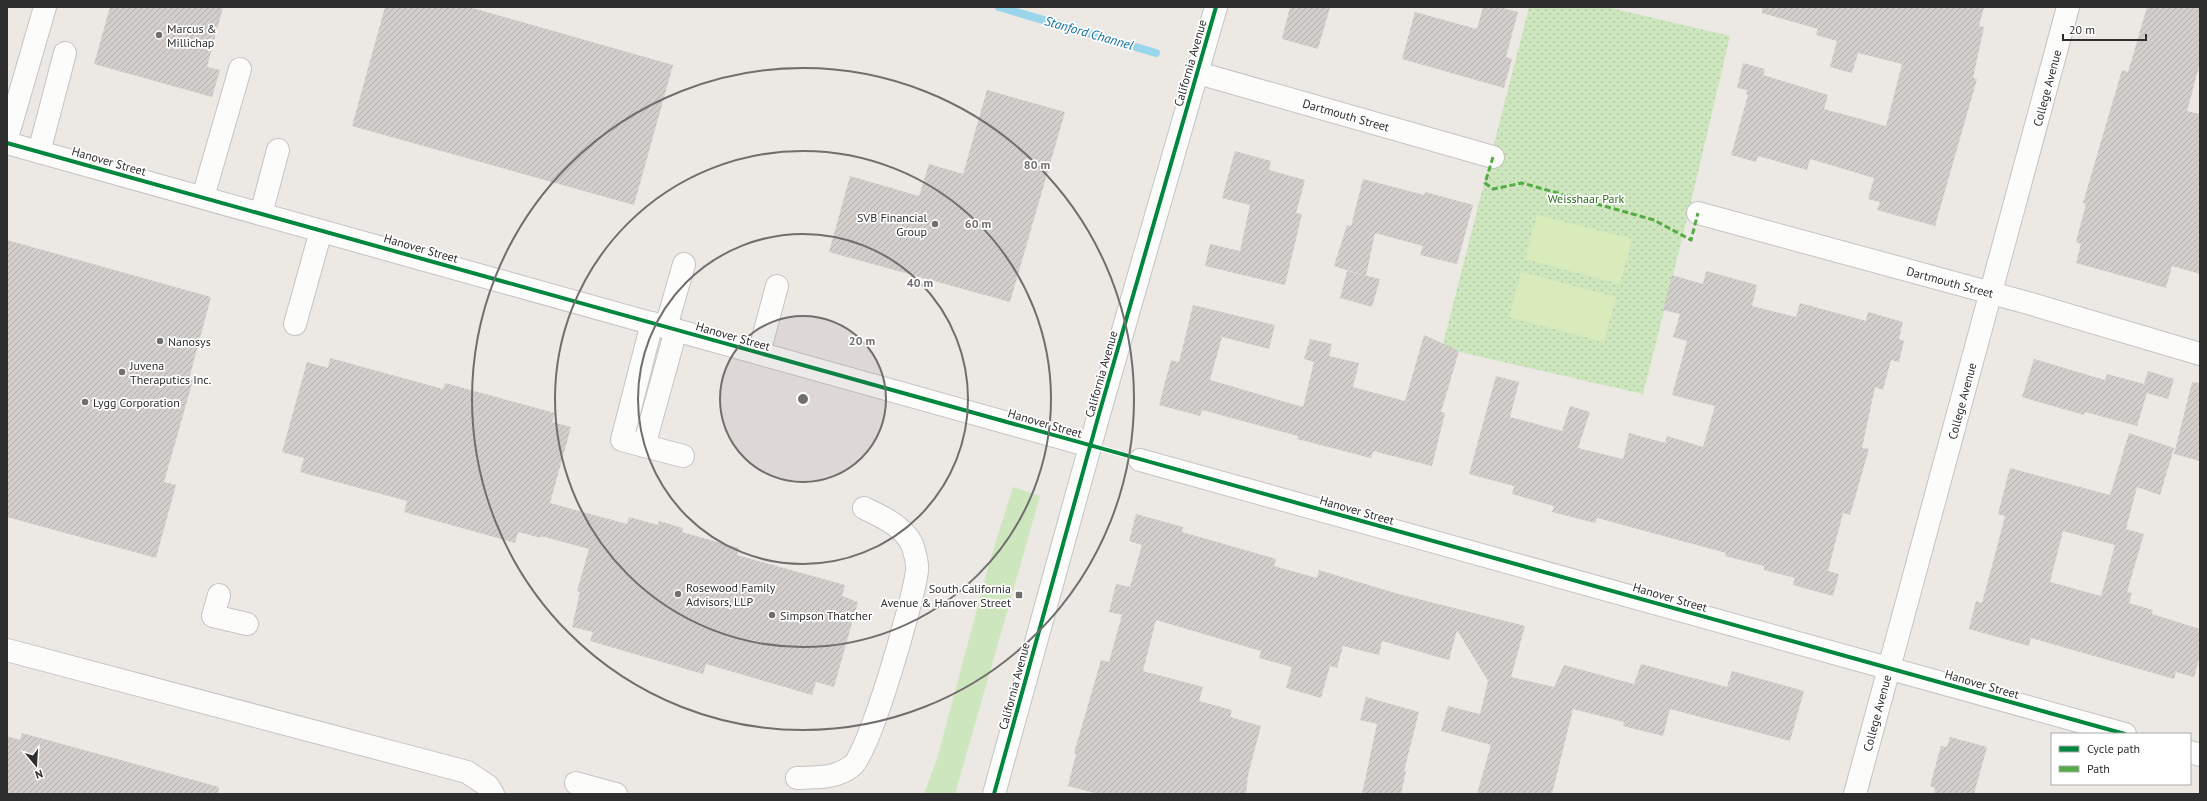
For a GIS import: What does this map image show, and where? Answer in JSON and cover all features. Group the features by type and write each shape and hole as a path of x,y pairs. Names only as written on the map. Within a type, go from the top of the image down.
{"street":[{"path":"7,138 45,7"},
{"name":"California Avenue","path":"994,794 1090,446 1216,7"},
{"name":"College Avenue","path":"1855,794 1992,293 2068,7"},
{"path":"39,152 65,53"},
{"path":"203,197 240,69"},
{"name":"Dartmouth Street","path":"1198,73 1493,157"},
{"name":"Hanover Street","path":"7,143 1090,446"},
{"path":"261,214 278,150"},
{"name":"Dartmouth Street","path":"1698,213 1992,293 2200,354"},
{"path":"295,324 321,231"},
{"path":"683,456 622,440 665,327 684,264"},
{"path":"758,353 777,286"},
{"path":"644,446 665,327"},
{"name":"Hanover Street","path":"1140,460 2121,733"},
{"path":"797,778 832,777 854,766 866,745 897,649 918,569 911,543 891,521 864,508"},
{"path":"219,595 213,616 247,624"},
{"path":"7,650 467,772 488,786 493,794"},
{"path":"576,783 616,794"}],"green space":[{"name":"Weisshaar Park","path":"1529,7 1607,7 1730,36 1687,219 1643,394 1447,349 1448,346 1443,344"},
{"path":"1537,215 1632,239 1620,284 1525,259"},
{"path":"1521,272 1616,297 1604,342 1509,317"},
{"path":"1013,487 1040,496 955,794 924,794 937,759 989,564"}],"building":[{"name":"Marcus & Millichap","path":"110,7 223,7 207,67 220,70 212,97 94,64"},
{"path":"385,7 469,7 673,65 634,205 352,126"},
{"path":"1290,7 1330,7 1318,49 1282,39"},
{"path":"1483,7 1499,7 1518,12 1506,57 1512,59 1504,88 1402,59 1415,12 1477,29"},
{"path":"1762,7 1984,7 1979,26 1984,27 1973,78 1977,79 1935,226 1877,210 1880,202 1868,199 1874,178 1810,159 1807,170 1758,156 1756,162 1731,155 1748,95 1746,94 1747,90 1737,88 1743,63 1765,69 1763,75 1828,95 1824,109 1886,126 1902,64 1858,53 1852,73 1830,67 1837,41 1816,35 1818,29 1762,13"},
{"path":"2147,7 2200,7 2200,63 2187,111 2200,114 2200,274 2172,266 2166,288 2076,263 2081,244 2076,242 2086,204 2083,203 2122,70 2128,72"},
{"name":"SVB Financial Group","path":"987,90 1065,112 1010,302 829,252 850,176 919,196 929,164 963,174"},
{"path":"1235,151 1271,161 1269,170 1305,180 1296,213 1302,214 1285,285 1205,266 1210,244 1240,251 1250,205 1222,198"},
{"path":"1363,179 1424,195 1425,192 1473,205 1457,264 1420,255 1423,246 1375,233 1366,276 1334,266 1347,225 1351,226"},
{"path":"7,240 211,297 189,379 193,380 164,482 176,485 156,558 7,517"},
{"path":"1347,271 1380,279 1372,307 1340,298"},
{"path":"1706,271 1757,285 1752,306 1796,317 1800,303 1866,321 1868,312 1903,322 1899,339 1904,341 1899,362 1891,360 1883,390 1875,387 1862,448 1869,449 1850,515 1843,513 1828,571 1839,574 1833,596 1793,585 1795,578 1764,570 1764,566 1725,556 1726,553 1597,518 1595,523 1552,512 1554,506 1512,494 1514,486 1469,474 1496,376 1519,382 1510,417 1562,431 1570,406 1590,412 1578,448 1623,459 1629,433 1665,443 1667,436 1703,447 1715,406 1672,395 1687,341 1673,337 1680,314 1663,310 1672,275 1703,284"},
{"path":"1193,305 1275,325 1269,349 1222,337 1210,380 1303,407 1314,362 1304,359 1310,339 1332,344 1329,356 1359,363 1353,387 1405,401 1424,335 1459,351 1441,412 1445,413 1432,466 1373,451 1371,458 1297,439 1298,436 1202,410 1200,416 1159,405 1171,360 1179,362"},
{"path":"330,358 443,389 445,383 555,413 552,422 571,427 550,503 627,524 629,517 658,525 659,521 683,528 682,532 739,548 737,555 845,585 842,596 858,602 834,687 816,682 812,695 706,664 703,674 590,641 593,632 572,627 580,592 577,591 589,549 541,536 541,538 518,532 515,543 404,512 407,501 300,472 304,458 282,452 307,362 328,368"},
{"path":"2034,359 2105,380 2107,374 2144,384 2148,371 2174,379 2168,399 2147,393 2137,426 2085,412 2084,415 2022,397"},
{"path":"2192,382 2200,383 2200,461 2174,454"},
{"path":"2129,433 2174,448 2160,495 2137,487 2126,529 2144,534 2127,592 2132,593 2129,603 2153,610 2152,614 2200,629 2200,656 2194,677 2176,672 2174,679 2031,638 2029,646 1969,629 1976,601 1982,603 2005,516 1998,514 2010,468 2110,495","holes":["2063,531 2115,545 2101,596 2050,582"]},
{"path":"1136,514 1183,527 1182,532 1276,559 1274,566 1317,578 1319,570 1395,593 1525,626 1511,677 1554,687 1564,665 1634,684 1641,664 1727,687 1732,671 1804,691 1790,741 1670,709 1663,736 1623,726 1624,722 1573,709 1552,794 1477,794 1491,745 1441,731 1448,706 1480,714 1488,681 1457,630 1449,660 1382,641 1379,655 1343,646 1337,668 1330,666 1321,698 1286,688 1292,667 1259,658 1261,651 1156,620 1143,671 1203,687 1199,701 1232,710 1230,717 1261,726 1248,775 1246,794 1098,794 1068,786 1076,754 1074,753 1101,660 1109,662 1122,615 1109,612 1116,584 1130,587 1142,545 1129,541"},
{"path":"1366,697 1419,712 1404,771 1406,771 1401,794 1362,794 1377,724 1360,720"},
{"path":"22,733 219,787 218,794 7,794 7,736 20,740"},
{"path":"1950,737 1987,747 1974,794 1934,794 1935,788 1930,786 1941,746 1947,747"}],"waterway":[{"name":"Stanford Channel","path":"999,7 1156,53"}],"marked path":[{"path":"1493,157 1485,183 1493,189 1522,183 1654,220 1691,240 1698,213"}],"cycle path":[{"path":"994,794 1099,414 1216,7"},
{"path":"7,143 2121,733"}],"place":[{"name":"Marcus & Millichap","path":"159,35"},
{"name":"SVB Financial Group","path":"935,224"},
{"name":"Nanosys","path":"160,341"},
{"name":"Juvena Theraputics Inc.","path":"122,372"},
{"name":"Lygg Corporation","path":"85,402"},
{"name":"Rosewood Family Advisors, LLP","path":"678,594"},
{"name":"South California Avenue & Hanover Street","path":"1019,595"},
{"name":"Simpson Thatcher","path":"772,615"}]}
